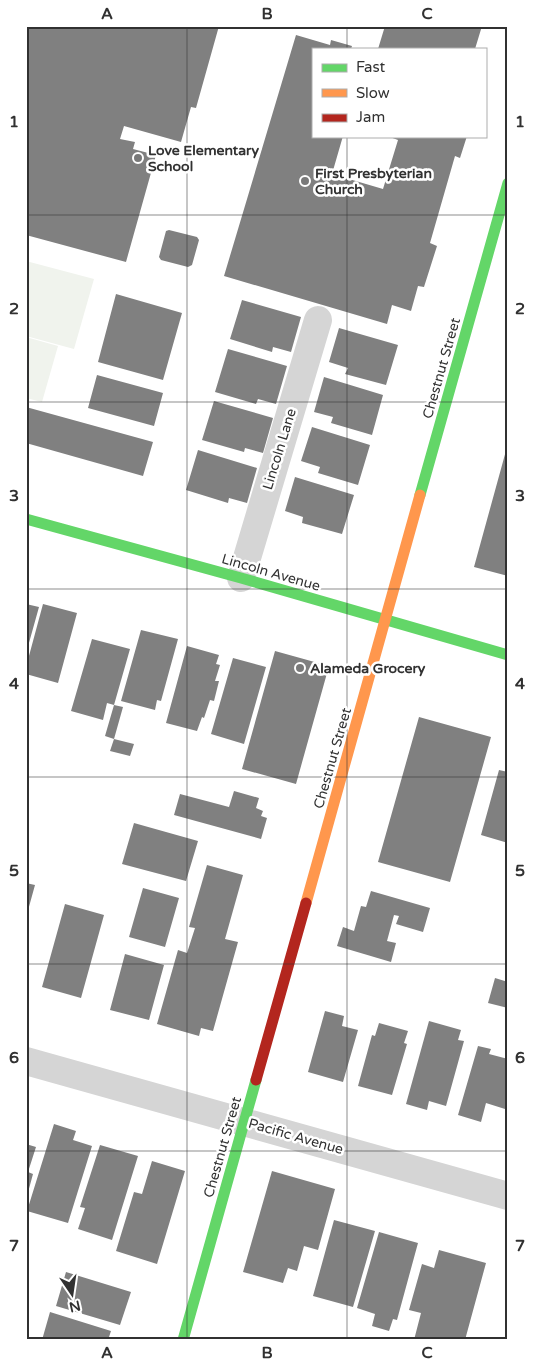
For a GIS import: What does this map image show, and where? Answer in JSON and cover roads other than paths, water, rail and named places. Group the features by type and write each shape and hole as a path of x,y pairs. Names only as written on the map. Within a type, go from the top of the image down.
{"street":[{"name":"Chestnut Street","path":"183,1340 508,183"},
{"name":"Lincoln Lane","path":"241,578 318,320"},
{"name":"Lincoln Avenue","path":"26,519 508,654"},
{"name":"Pacific Avenue","path":"26,1061 508,1196"}],"place":[{"name":"Love Elementary School","path":"138,158"},
{"name":"First Presbyterian Church","path":"305,181"},
{"name":"Alameda Grocery","path":"300,668"}]}
